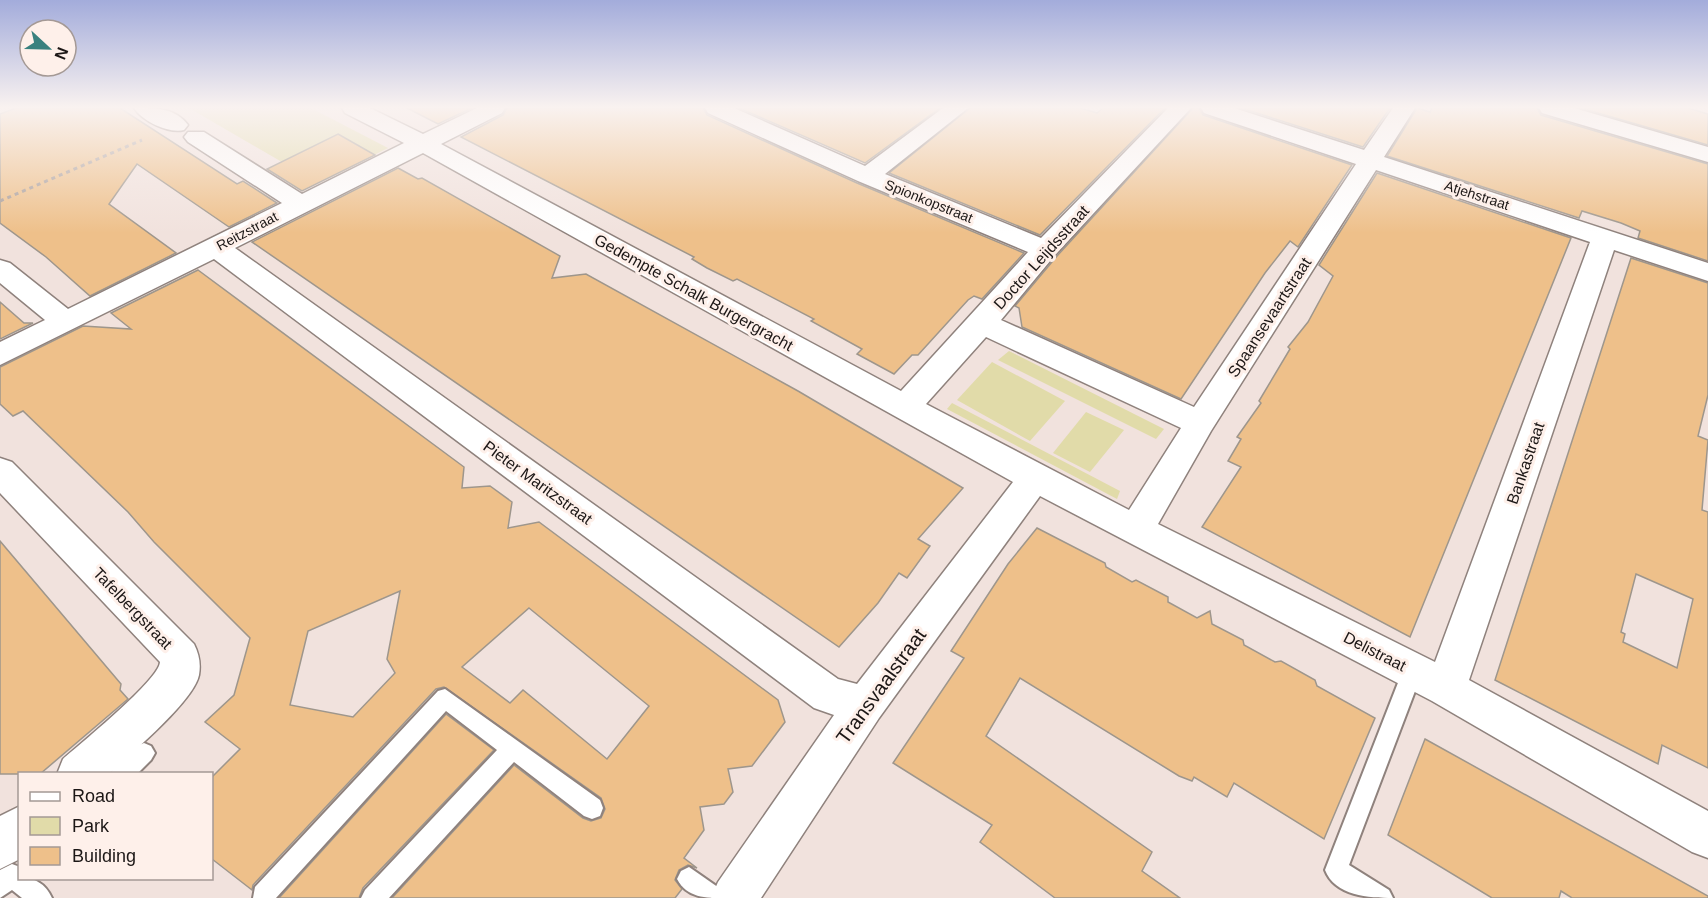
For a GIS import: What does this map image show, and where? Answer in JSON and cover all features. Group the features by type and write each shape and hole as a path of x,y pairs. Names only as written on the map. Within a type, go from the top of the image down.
{"street":[{"path":"216,150 299,203"},
{"name":"Reitzstraat","path":"0,355 217,248 299,203 411,150"},
{"name":"Gedempte Schalk Burgergracht","path":"435,150 1035,478"},
{"name":"Spionkopstraat","path":"812,150 867,176 1045,249"},
{"path":"867,176 902,150"},
{"name":"Doctor Leijdsstraat","path":"904,408 982,323 1045,249 1140,150"},
{"name":"Atjehstraat","path":"1340,150 1708,272"},
{"name":"Spaansevaartstraat","path":"1137,528 1200,423 1377,150"},
{"path":"1691,150 1708,155"},
{"name":"Bankastraat","path":"1429,679 1605,237"},
{"name":"Pieter Maritzstraat","path":"217,248 828,695 865,705"},
{"path":"0,269 66,322"},
{"path":"982,323 1200,423"},
{"name":"Tafelbergstraat","path":"0,471 180,657 179,676 158,700 80,772"},
{"name":"Delistraat","path":"1035,478 1137,528 1429,679 1708,836"},
{"name":"Transvaalstraat","path":"734,898 865,705 1035,478"},
{"path":"8,869 18,835"}],"lane":[{"path":"1380,898 1336,870 1429,679"},
{"path":"263,895 445,698 592,808"},
{"path":"373,898 513,748"},
{"path":"123,772 144,753"},
{"path":"689,879 714,898"},
{"path":"20,880 40,898"}],"path":[{"path":"0,201 136,150"}],"green space":[{"path":"261,150 384,150 318,183"},
{"path":"1009,351 1164,429 1156,439 998,360"},
{"path":"992,362 1065,401 1030,441 957,400"},
{"path":"952,403 1120,491 1117,499 947,409"},
{"path":"1086,412 1124,430 1090,472 1053,453"}],"building":[{"path":"0,150 185,150 237,184 243,181 277,203 229,227 137,164 109,204 176,253 90,296 46,257 0,223"},
{"path":"306,150 366,150 375,155 302,191 267,169"},
{"path":"486,150 784,150 1024,253 982,299 974,296 968,300 918,355 912,355 894,374 857,354 862,349 811,321 814,319 737,279 733,281 707,268 692,259 694,257"},
{"path":"835,150 883,150 865,163"},
{"path":"918,150 1124,150 1040,235 889,173"},
{"path":"1154,150 1307,150 1352,165 1298,247 1290,241 1265,273 1181,399 1022,327 1019,308 1015,306 1057,256"},
{"path":"1391,150 1660,150 1708,164 1708,261 1638,238 1640,231 1621,223 1582,211 1579,218 1387,156"},
{"path":"398,168 418,179 422,178 560,256 552,278 586,274 798,391 963,488 918,539 930,546 907,578 899,573 878,603 839,647 252,242"},
{"path":"1377,173 1571,238 1410,637 1202,527 1241,467 1228,461 1241,439 1237,437 1261,403 1259,401 1290,349 1288,347 1308,322 1333,276 1319,265"},
{"path":"1631,258 1708,283 1708,395 1698,436 1708,440 1702,510 1708,512 1708,768 1662,745 1658,764 1495,680","holes":["1636,574 1693,599 1677,668 1623,642 1625,634 1621,632"]},
{"path":"198,270 464,467 462,488 490,486 512,502 508,528 539,522 778,700 785,722 752,766 728,769 733,792 724,804 700,807 704,830 684,858 697,868 688,865 679,870 675,880 682,889 675,898 392,898 514,765 583,818 591,821 601,818 605,809 601,798 444,687 436,689 253,885 252,890 213,860 213,776 240,749 205,722 234,695 250,638 154,542 128,512 23,411 13,416 0,404 0,367 83,326 131,329 111,313","holes":["400,591 387,659 395,673 353,717 290,705 308,631","529,608 649,706 607,759 523,690 510,703 462,667"]},
{"path":"0,302 24,323 33,323 0,339"},
{"path":"1037,528 1105,563 1106,567 1132,582 1136,580 1168,597 1168,602 1197,618 1210,611 1212,624 1243,640 1244,645 1275,662 1281,661 1315,680 1317,686 1375,718 1324,839 1234,783 1227,797 1194,777 1192,781 1179,776 1020,678 986,736 1152,852 1142,871 1180,898 1055,898 980,842 992,825 893,763 964,658 951,651 1008,564"},
{"path":"0,541 121,684 120,690 128,699 42,772 0,774"},
{"path":"446,714 494,750 363,888 359,898 279,898"},
{"path":"1425,739 1708,898 1572,898 1561,891 1559,898 1492,898 1388,835"}]}
